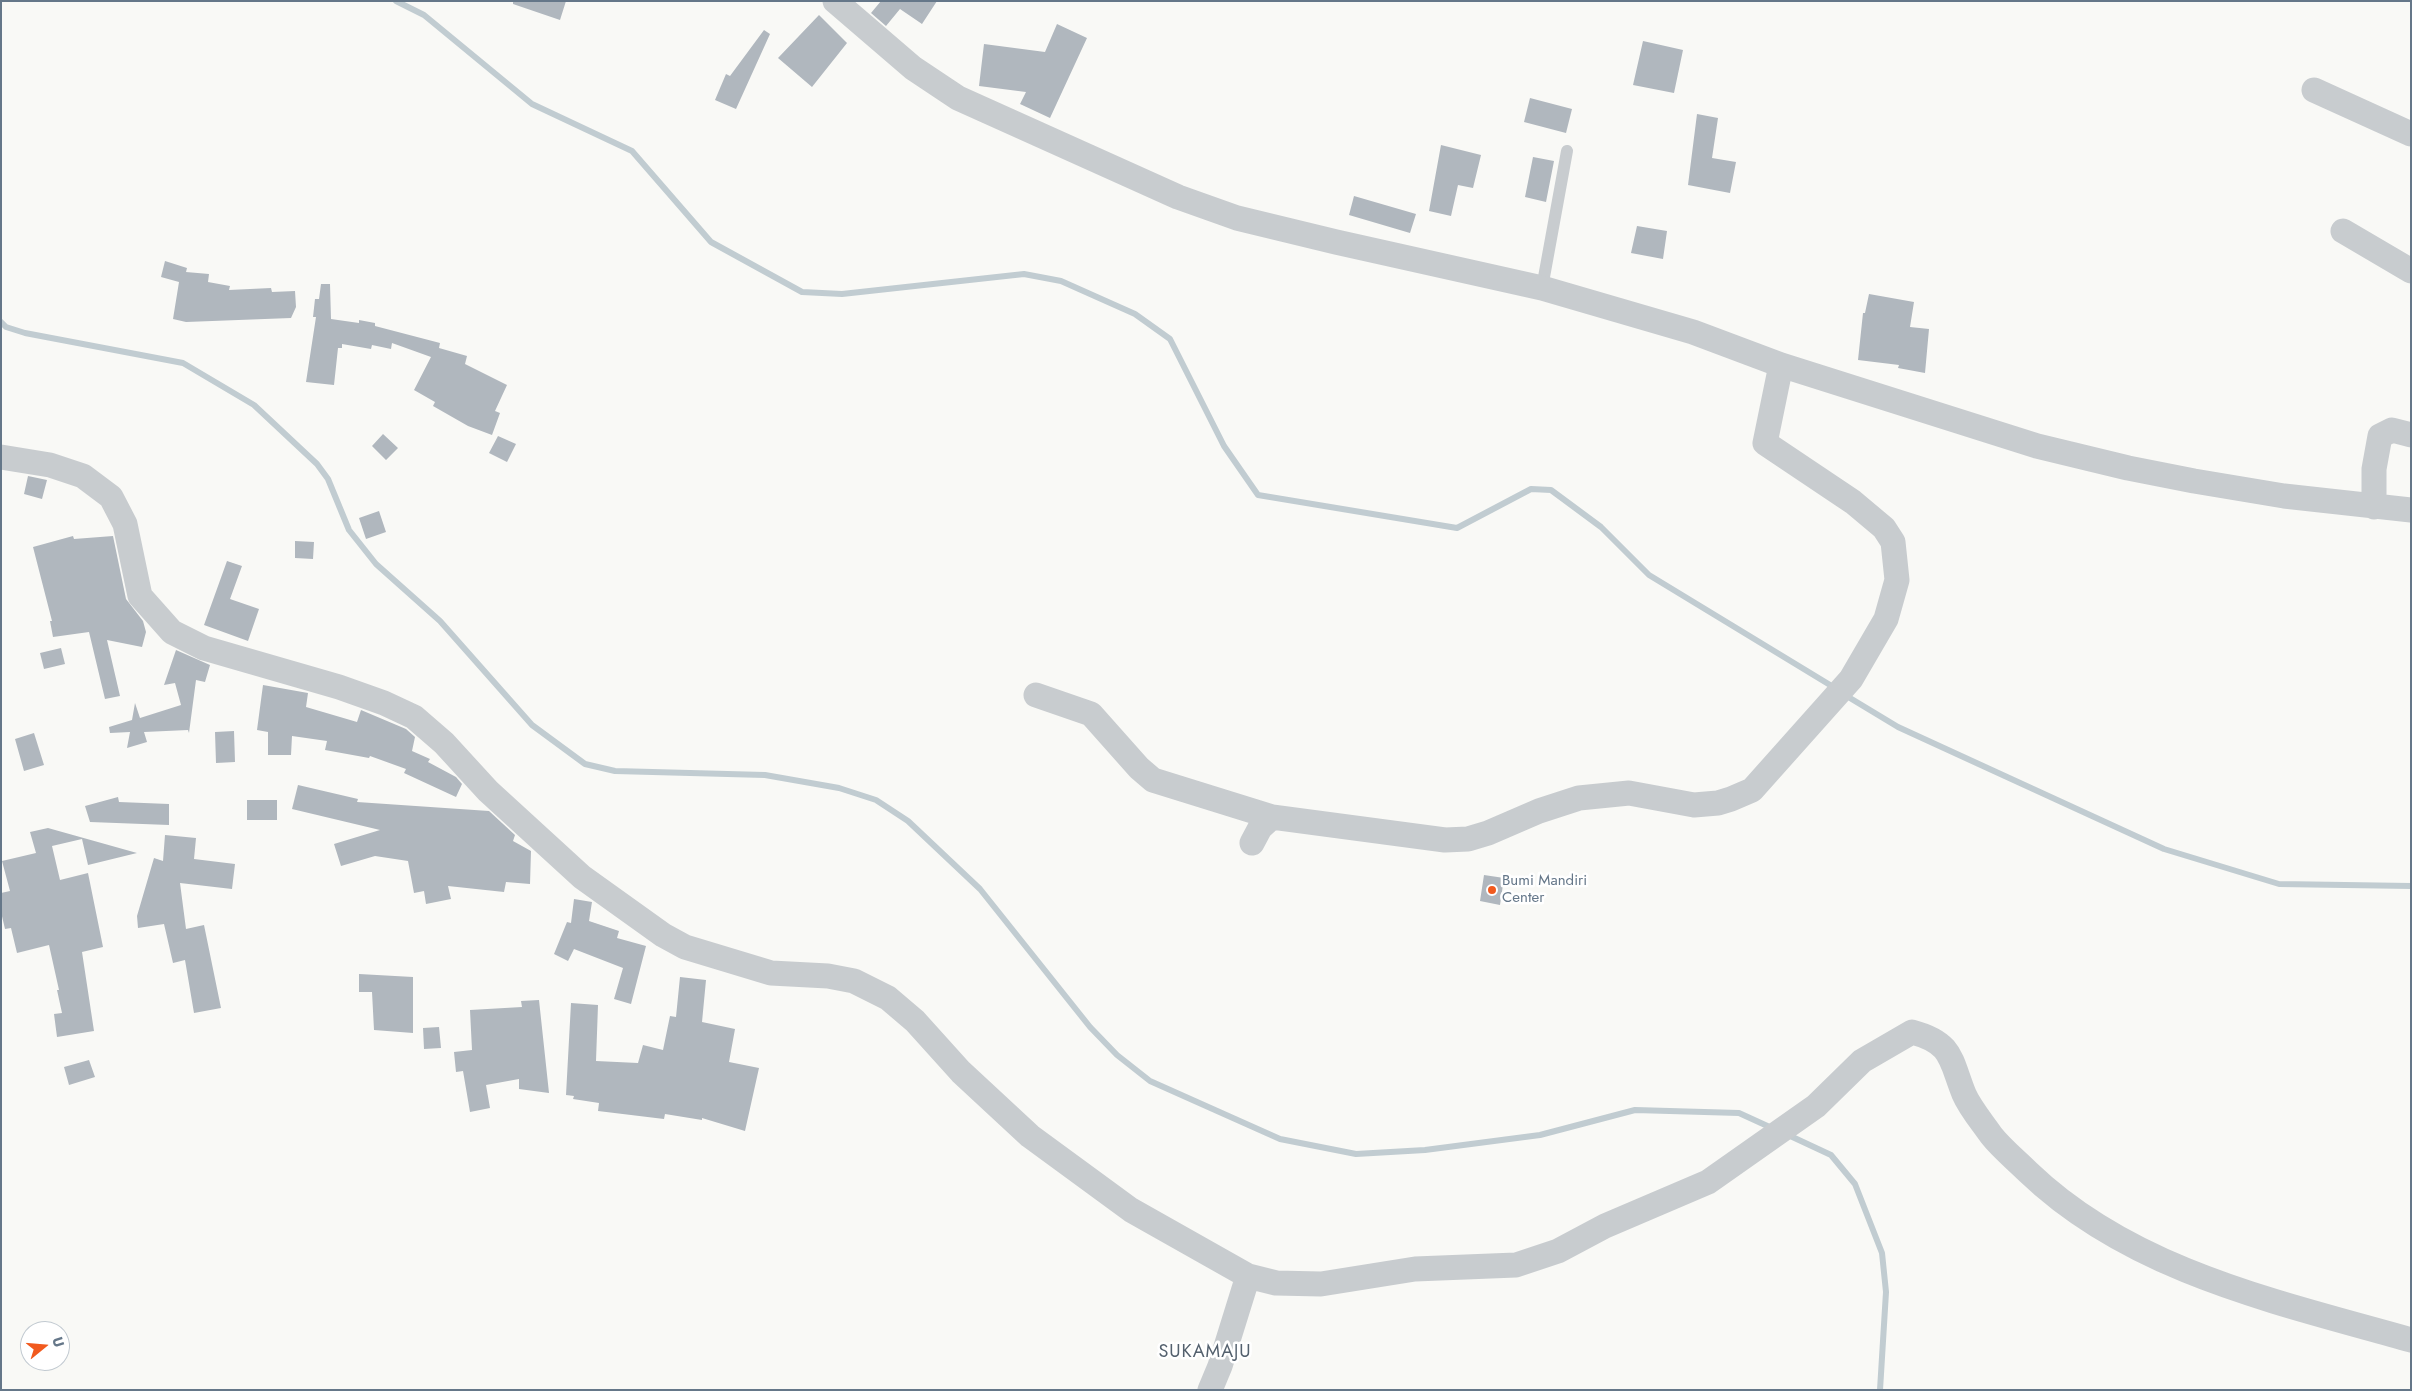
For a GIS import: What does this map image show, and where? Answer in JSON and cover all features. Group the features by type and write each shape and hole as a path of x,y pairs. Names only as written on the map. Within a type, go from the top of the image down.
{"street":[{"path":"835,1 912,68 958,98 1178,197 1237,218 1542,288 1693,332 1781,365 2038,446 2119,466 2284,496 2411,510"},
{"path":"2314,90 2411,134"},
{"path":"2343,232 2411,271"},
{"path":"1036,695 1091,714 1139,768 1153,780 1272,817 1446,840 1468,840 1539,811 1579,798 1629,793 1694,805 1718,803 1752,790 1851,679 1886,619 1897,580 1893,542 1884,528 1853,502 1765,443 1781,365"},
{"path":"2374,507 2374,469 2380,436 2392,430 2411,435"},
{"path":"1,457 50,465 83,476 111,497 125,524 140,596 172,632 204,648 348,690 384,703 414,717 444,743 488,791 582,877 663,935 685,947 771,973 828,976 854,981 888,998 915,1021 962,1072 1030,1136 1131,1210 1248,1276 1276,1283 1321,1284 1416,1269 1516,1265 1558,1251 1605,1226 1708,1182 1816,1106 1862,1061 1912,1032 1933,1038 1951,1057 1965,1096 1992,1137 2045,1188 2124,1242 2200,1276 2294,1308 2411,1340"},
{"path":"1252,843 1260,828 1272,817"},
{"path":"1210,1390 1220,1366 1248,1276"}],"lane":[{"path":"1542,288 1567,152"}],"building":[{"path":"513,1 566,1 560,20 513,4"},
{"path":"881,1 937,1 922,24 900,9 886,26 871,13"},
{"path":"819,15 847,43 812,87 778,58"},
{"path":"1057,24 1087,38 1050,118 1020,104 1026,92 979,86 984,44 1045,52"},
{"path":"764,30 770,34 736,109 715,100 726,74 730,76"},
{"path":"1643,41 1683,50 1674,93 1633,85"},
{"path":"1530,98 1572,109 1566,133 1524,122"},
{"path":"1697,114 1718,118 1712,158 1736,162 1730,193 1688,185"},
{"path":"1441,145 1481,155 1473,188 1458,185 1451,216 1429,211"},
{"path":"1533,157 1554,161 1546,202 1525,197"},
{"path":"1354,196 1416,214 1410,233 1349,215"},
{"path":"1637,226 1667,231 1663,259 1631,253"},
{"path":"165,261 187,268 186,272 209,274 208,282 230,286 229,290 271,288 272,292 295,291 296,307 291,318 186,322 173,319 179,282 161,277"},
{"path":"321,284 330,284 331,319 359,323 359,320 375,323 375,326 440,343 439,348 467,356 465,364 507,385 495,411 500,413 492,435 468,426 433,406 435,402 414,390 431,357 392,343 391,349 372,345 371,349 342,344 342,348 338,348 334,385 306,382 316,317 313,317 315,299 319,299"},
{"path":"1869,294 1914,302 1910,327 1929,329 1925,373 1898,368 1899,365 1858,360 1863,313 1865,313"},
{"path":"383,434 398,448 386,460 372,446"},
{"path":"498,436 516,444 507,462 489,453"},
{"path":"28,476 47,480 42,499 24,494"},
{"path":"379,511 386,532 366,539 359,518"},
{"path":"73,536 74,539 113,536 126,599 143,621 146,632 142,647 107,640 120,696 105,699 89,632 53,637 50,621 52,621 33,547"},
{"path":"295,541 314,542 313,559 295,558"},
{"path":"227,561 242,566 230,599 259,609 248,641 204,625"},
{"path":"61,648 65,664 44,669 40,653"},
{"path":"176,650 210,665 205,682 196,680 189,733 188,730 144,732 147,742 127,748 130,732 110,733 109,727 132,720 135,703 140,718 181,705 175,683 164,685"},
{"path":"263,685 308,693 306,707 357,722 361,710 406,729 415,737 412,751 430,759 428,762 456,777 462,784 456,797 404,773 406,769 370,756 369,758 325,750 327,741 292,736 291,755 268,755 268,732 257,730"},
{"path":"234,731 235,762 216,763 215,732"},
{"path":"34,733 44,765 24,771 15,739"},
{"path":"298,785 358,799 357,802 489,811 515,835 513,841 531,851 530,884 506,882 504,892 448,886 451,899 426,904 424,891 414,893 408,861 375,856 341,866 334,844 380,830 292,809"},
{"path":"118,797 119,802 169,804 169,825 90,822 85,806"},
{"path":"247,800 277,800 277,820 247,820"},
{"path":"48,828 137,853 88,865 82,839 52,846 60,880 88,873 103,947 82,952 94,1031 57,1037 54,1014 62,1013 49,945 17,953 11,928 5,929 1,912 1,893 10,891 2,861 36,853 30,832"},
{"path":"165,835 196,838 194,859 235,864 232,889 180,883 186,929 204,925 221,1008 194,1013 185,960 173,963 164,924 138,928 137,916 154,858 163,861"},
{"name":"Bumi Mandiri Center","path":"1484,875 1504,878 1500,905 1480,901"},
{"path":"574,899 592,902 589,921 619,931 617,938 646,946 631,1004 614,999 623,968 574,949 568,961 554,954 567,922 571,923"},
{"path":"359,974 413,977 413,1033 374,1030 372,992 359,992"},
{"path":"680,977 706,980 702,1022 735,1029 729,1062 759,1068 745,1131 702,1118 702,1120 665,1114 664,1119 598,1111 599,1103 573,1099 574,1096 566,1095 571,1003 598,1005 596,1061 638,1063 643,1045 663,1050 670,1016 676,1017"},
{"path":"539,1000 549,1093 519,1089 519,1079 486,1085 490,1108 470,1112 463,1071 456,1072 454,1052 472,1050 470,1010 522,1007 521,1001"},
{"path":"439,1027 441,1048 424,1049 423,1028"},
{"path":"89,1060 95,1077 69,1085 64,1067"}],"waterway":[{"path":"396,1 424,15 532,104 632,151 711,242 802,292 842,294 1024,274 1061,281 1135,314 1170,339 1224,446 1258,495 1457,528 1531,489 1551,490 1601,527 1649,575 1835,688"},
{"path":"1,322 6,327 25,333 183,363 254,405 317,464 328,479 349,530 376,564 440,621 532,725 585,764 615,771 765,775 839,788 876,800 908,821 980,889 1090,1027 1117,1055 1150,1081 1280,1139 1356,1154 1425,1150 1540,1135 1635,1110 1739,1113 1774,1129"},
{"path":"1845,695 1898,727 2164,849 2279,884 2411,886"},
{"path":"1786,1134 1831,1155 1855,1184 1882,1253 1886,1292 1880,1390"}],"place":[{"name":"Bumi Mandiri Center","path":"1492,890"}],"district":[{"name":"SUKAMAJU","path":"1205,1353"}]}
